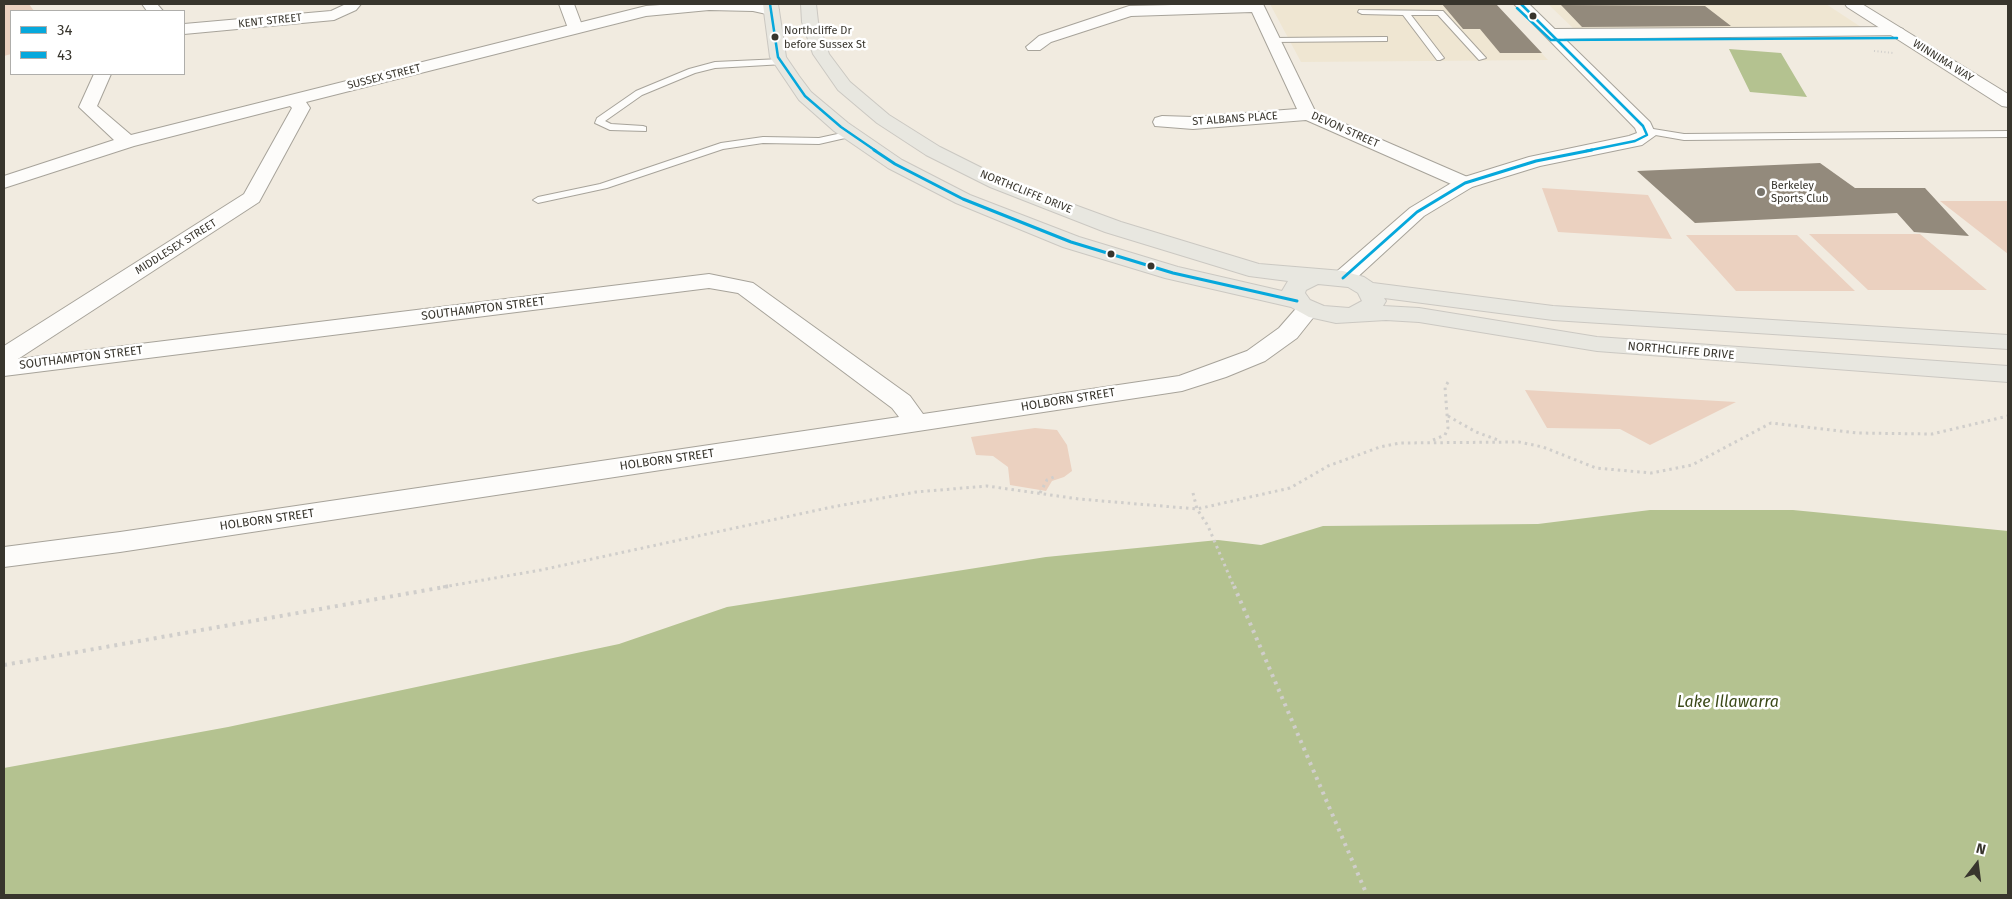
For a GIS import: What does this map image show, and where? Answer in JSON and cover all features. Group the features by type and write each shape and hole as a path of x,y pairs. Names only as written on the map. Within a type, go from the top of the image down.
{"main road":[{"name":"NORTHCLIFFE DRIVE","path":"808,4 810,22 821,54 844,86 883,119 933,151 997,183 1113,227 1256,271 1343,278"},
{"path":"770,7 774,41 781,62 805,96 850,134 895,164 1014,221 1071,242 1173,273 1302,305"},
{"path":"1302,305 1294,293 1296,286 1304,280 1316,277"},
{"path":"1343,278 1367,289 1553,313 2008,342"},
{"path":"1355,314 1372,307 1374,301 1372,294 1367,289"},
{"name":"NORTHCLIFFE DRIVE","path":"1302,305 1336,316 1386,312 1419,314 1597,344 2008,374"}],"street":[{"name":"KENT STREET","path":"185,29 334,15 351,7 353,4"},
{"path":"567,4 575,28"},
{"path":"1343,278 1417,212 1465,183 1536,161 1635,140 1647,135 1647,131 1521,4"},
{"name":"WINNIMA WAY","path":"1852,4 2008,102"},
{"name":"SUSSEX STREET","path":"4,182 127,142 646,11 728,5 770,7"},
{"path":"1034,47 1045,39 1129,11 1257,5"},
{"name":"DEVON STREET","path":"1257,5 1308,114 1465,183"},
{"path":"1552,34 1897,32"},
{"path":"102,75 88,107 127,142"},
{"name":"MIDDLESEX STREET","path":"4,357 252,198 301,108 294,100"},
{"name":"ST ALBANS PLACE","path":"1162,122 1193,123 1308,114"},
{"name":"SOUTHAMPTON STREET","path":"4,368 708,281 745,288 901,402 916,423"},
{"name":"HOLBORN STREET","path":"4,557 140,539 1182,383 1217,372 1256,356 1288,333 1302,305"}],"lane":[{"path":"1362,12 1434,12 1444,14 1482,58"},
{"path":"1405,12 1440,58"},
{"path":"1273,40 1384,39"},
{"path":"643,129 610,127 600,123 600,120 639,93 697,69 781,62"},
{"path":"1647,131 1684,138 2008,134"},
{"path":"538,200 603,186 721,146 763,140 819,141 850,134"}],"path":[{"path":"1430,442 1445,435 1448,416 1444,387 1450,379"},
{"path":"1448,416 1476,432 1499,440 1543,447 1596,468 1651,473 1692,465 1771,423 1857,433 1932,434 2008,416"},
{"path":"4,665 541,570 916,492 987,486 1136,505 1197,509 1290,488 1328,466 1380,447 1400,443 1499,440"},
{"path":"1040,493 1047,480 1054,477"},
{"path":"1193,493 1197,509 1208,526 1367,895"}],"shaded area":[{"path":"4,4 29,4 33,10 10,10 10,54 4,56"},
{"path":"1270,4 1495,4 1548,60 1301,62"},
{"path":"1548,4 1826,4 1864,29 1575,30"},
{"path":"1542,188 1648,195 1672,239 1558,232"},
{"path":"1940,201 2008,201 2008,254"},
{"path":"1809,234 1920,234 1987,290 1868,290"},
{"path":"1686,235 1797,235 1855,291 1736,291"},
{"path":"1525,390 1736,402 1650,445 1620,429 1547,428"},
{"path":"1035,428 1057,430 1067,445 1072,471 1064,477 1052,481 1046,491 1010,485 1008,467 993,456 976,455 971,437"}],"water":[{"path":"1729,49 1781,53 1807,97 1750,92"},
{"name":"Lake Illawarra","path":"1650,510 1793,510 2008,531 2008,895 4,895 4,768 228,727 619,644 727,607 1046,557 1218,540 1261,545 1323,526 1538,524"}],"building":[{"path":"1442,4 1496,4 1542,53 1500,53 1480,29 1463,29"},
{"path":"1561,5 1705,6 1731,26 1582,27"},
{"name":"Berkeley Sports Club","path":"1820,163 1855,188 1925,188 1969,236 1914,232 1897,213 1695,223 1637,171"}],"transit line":[{"name":"34","path":"770,4 778,57 805,96 841,127 895,164 963,199 1071,242 1173,273 1297,301"},
{"name":"34","path":"1343,278 1417,212 1465,183 1536,161 1635,141 1647,135 1643,126 1521,4"},
{"name":"43","path":"1517,8 1551,40 1897,38"}],"place":[{"name":"Northcliffe Dr before Sussex St","path":"775,37"},
{"name":"Berkeley Sports Club","path":"1761,192"}]}
